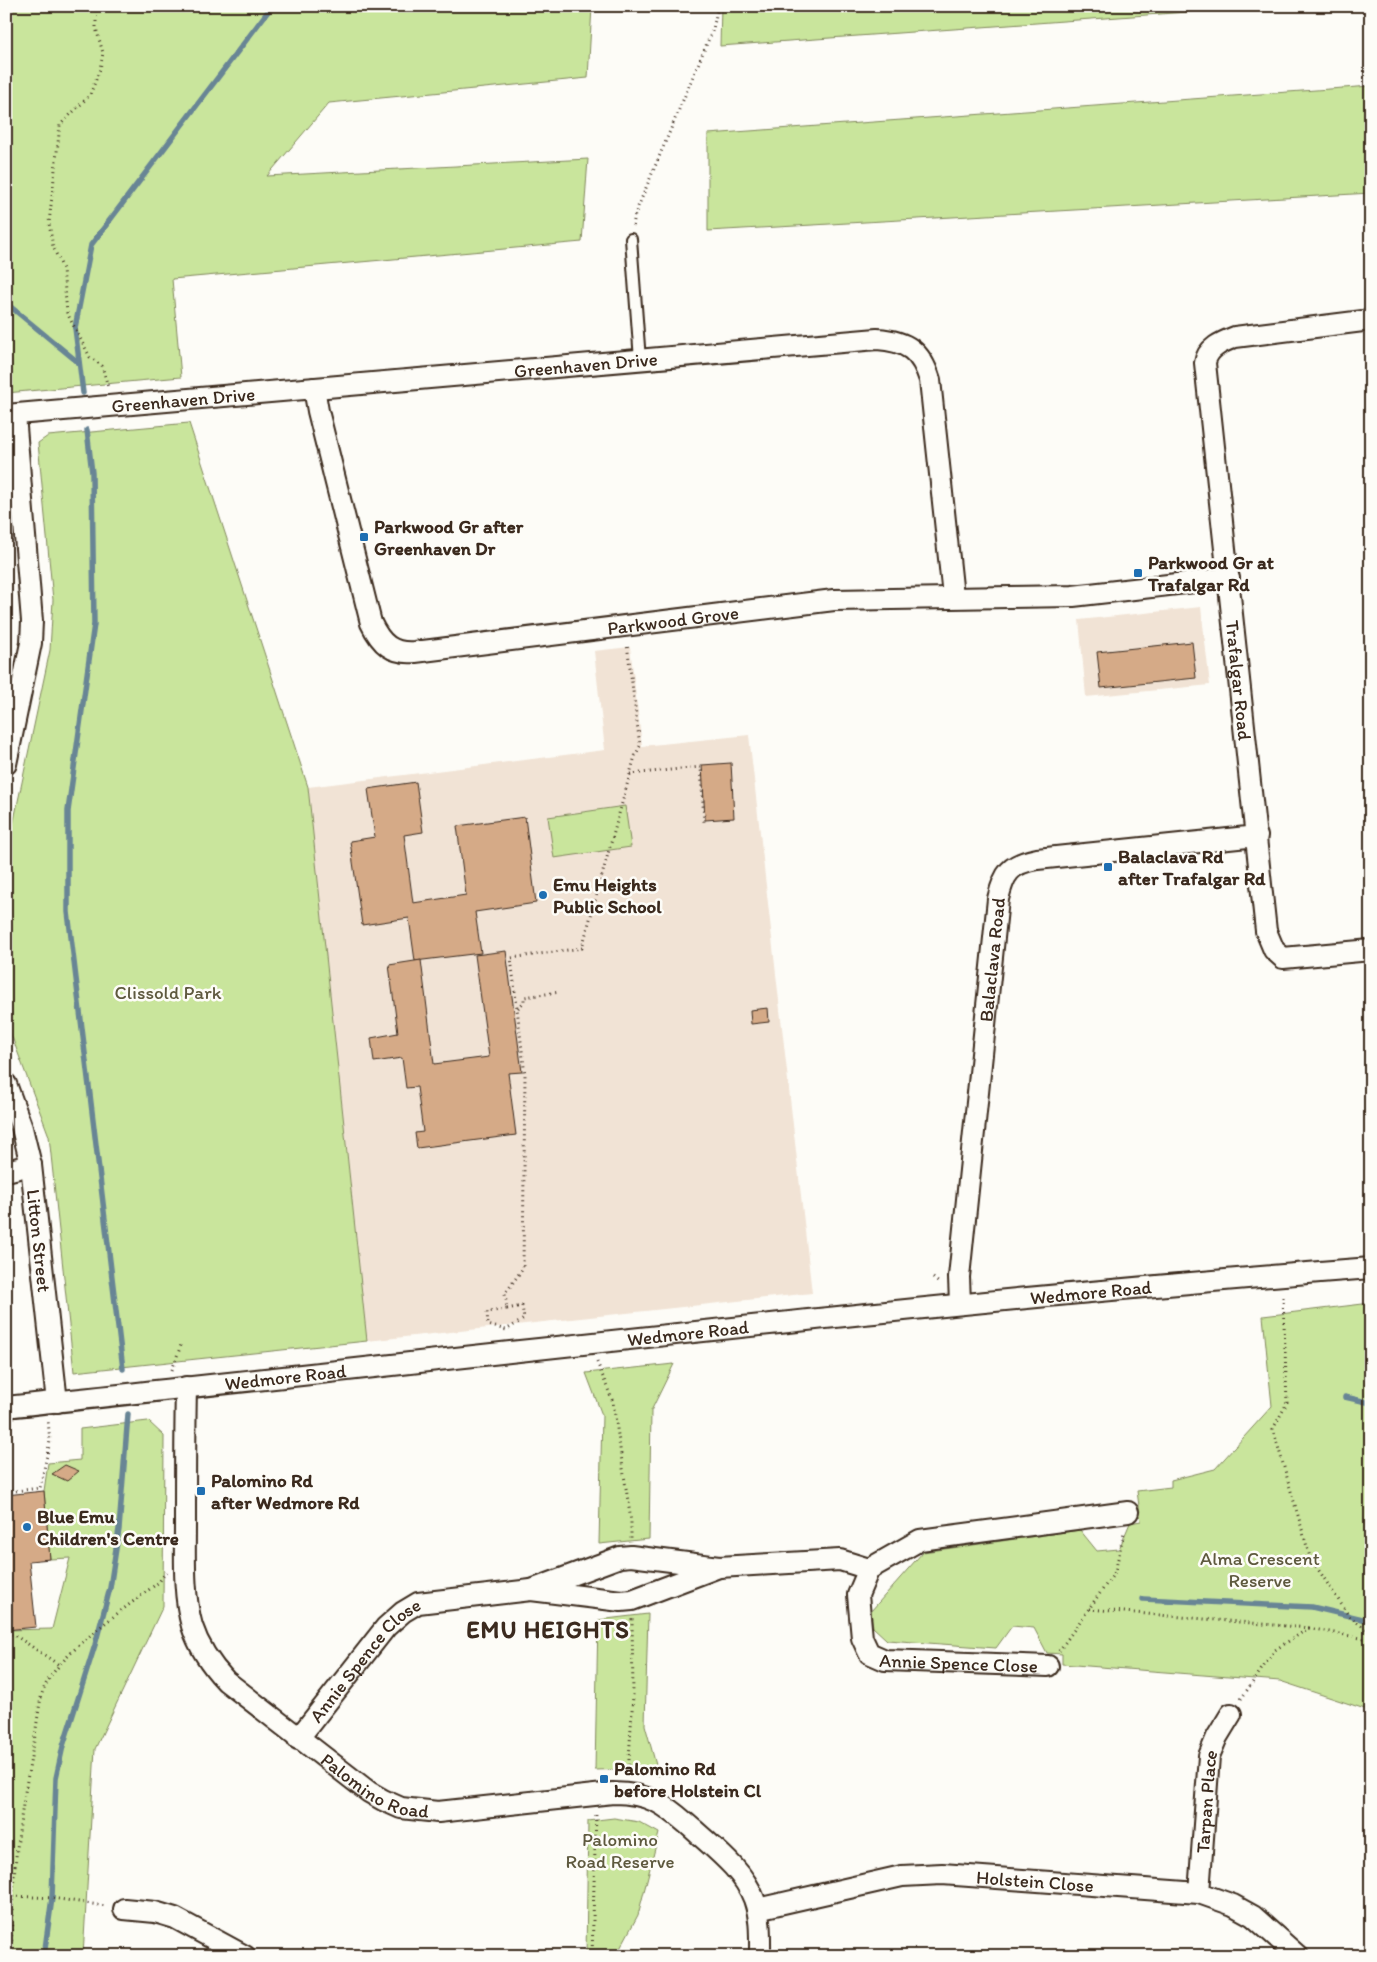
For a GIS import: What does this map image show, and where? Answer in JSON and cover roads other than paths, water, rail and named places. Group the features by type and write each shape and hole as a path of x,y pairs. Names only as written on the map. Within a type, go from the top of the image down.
{"street":[{"name":"Trafalgar Road","path":"1371,320 1224,340 1212,350 1206,359 1205,374 1229,578 1266,931 1274,950 1283,958 1290,959 1371,950"},
{"name":"Greenhaven Drive","path":"11,415 877,339 902,343 911,349 923,362 930,380 953,596"},
{"name":"Parkwood Grove","path":"314,388 318,411 371,623 376,634 390,648 397,652 416,652 834,600 953,596 1073,596 1229,578"},
{"path":"6,764 12,706 31,643 32,613 11,415"},
{"name":"Balaclava Road","path":"960,1303 959,1277 998,899 1007,873 1018,864 1037,859 1257,836"},
{"name":"Litton Street","path":"6,1084 22,1128 31,1166 52,1409"},
{"path":"6,1171 31,1166"},
{"name":"Wedmore Road","path":"6,1407 52,1409 179,1388 960,1303 1187,1282 1371,1268"},
{"name":"Palomino Road","path":"179,1388 188,1602 196,1638 208,1661 226,1681 298,1739 370,1792 392,1805 412,1810 438,1812 627,1793 657,1802 673,1812 732,1865 748,1887 757,1909 760,1956"},
{"path":"869,1569 920,1540 1128,1512"},
{"name":"Annie Spence Close","path":"531,1590 620,1557 631,1556 719,1567 840,1560 869,1569 858,1595 862,1638 870,1653 885,1660 1048,1666"},
{"name":"Annie Spence Close","path":"298,1739 386,1627 403,1612 418,1603 531,1590 620,1601 632,1600 719,1567"},
{"name":"Tarpan Place","path":"1199,1893 1209,1756 1231,1714"},
{"name":"Holstein Close","path":"757,1909 914,1875 952,1875 1199,1893 1226,1902 1253,1916 1298,1956"},
{"path":"124,1909 155,1912 175,1918 245,1956"}],"lane":[{"path":"631,239 640,360"}],"waterway":[{"path":"83,393 75,328 91,245 272,6"},
{"path":"6,303 79,363"},
{"path":"87,430 92,473 94,624 68,811 68,912 123,1369"},
{"path":"1345,1397 1371,1403"},
{"path":"44,1956 52,1898 56,1778 63,1746 95,1645 110,1588 119,1529 128,1414"},
{"path":"1143,1599 1312,1607 1371,1621"}],"place":[{"name":"Parkwood Gr after Greenhaven Dr","path":"364,537"},
{"name":"Parkwood Gr at Trafalgar Rd","path":"1138,573"},
{"name":"Balaclava Rd after Trafalgar Rd","path":"1108,867"},
{"name":"Emu Heights Public School","path":"543,895"},
{"name":"Palomino Rd after Wedmore Rd","path":"201,1491"},
{"name":"Blue Emu Children's Centre","path":"27,1527"},
{"name":"Palomino Rd before Holstein Cl","path":"604,1779"}],"district":[{"name":"EMU HEIGHTS","path":"548,1630"}],"park label":[{"name":"Clissold Park","path":"168,992"},
{"name":"Alma Crescent Reserve","path":"1260,1569"},
{"name":"Palomino Road Reserve","path":"620,1850"}]}
